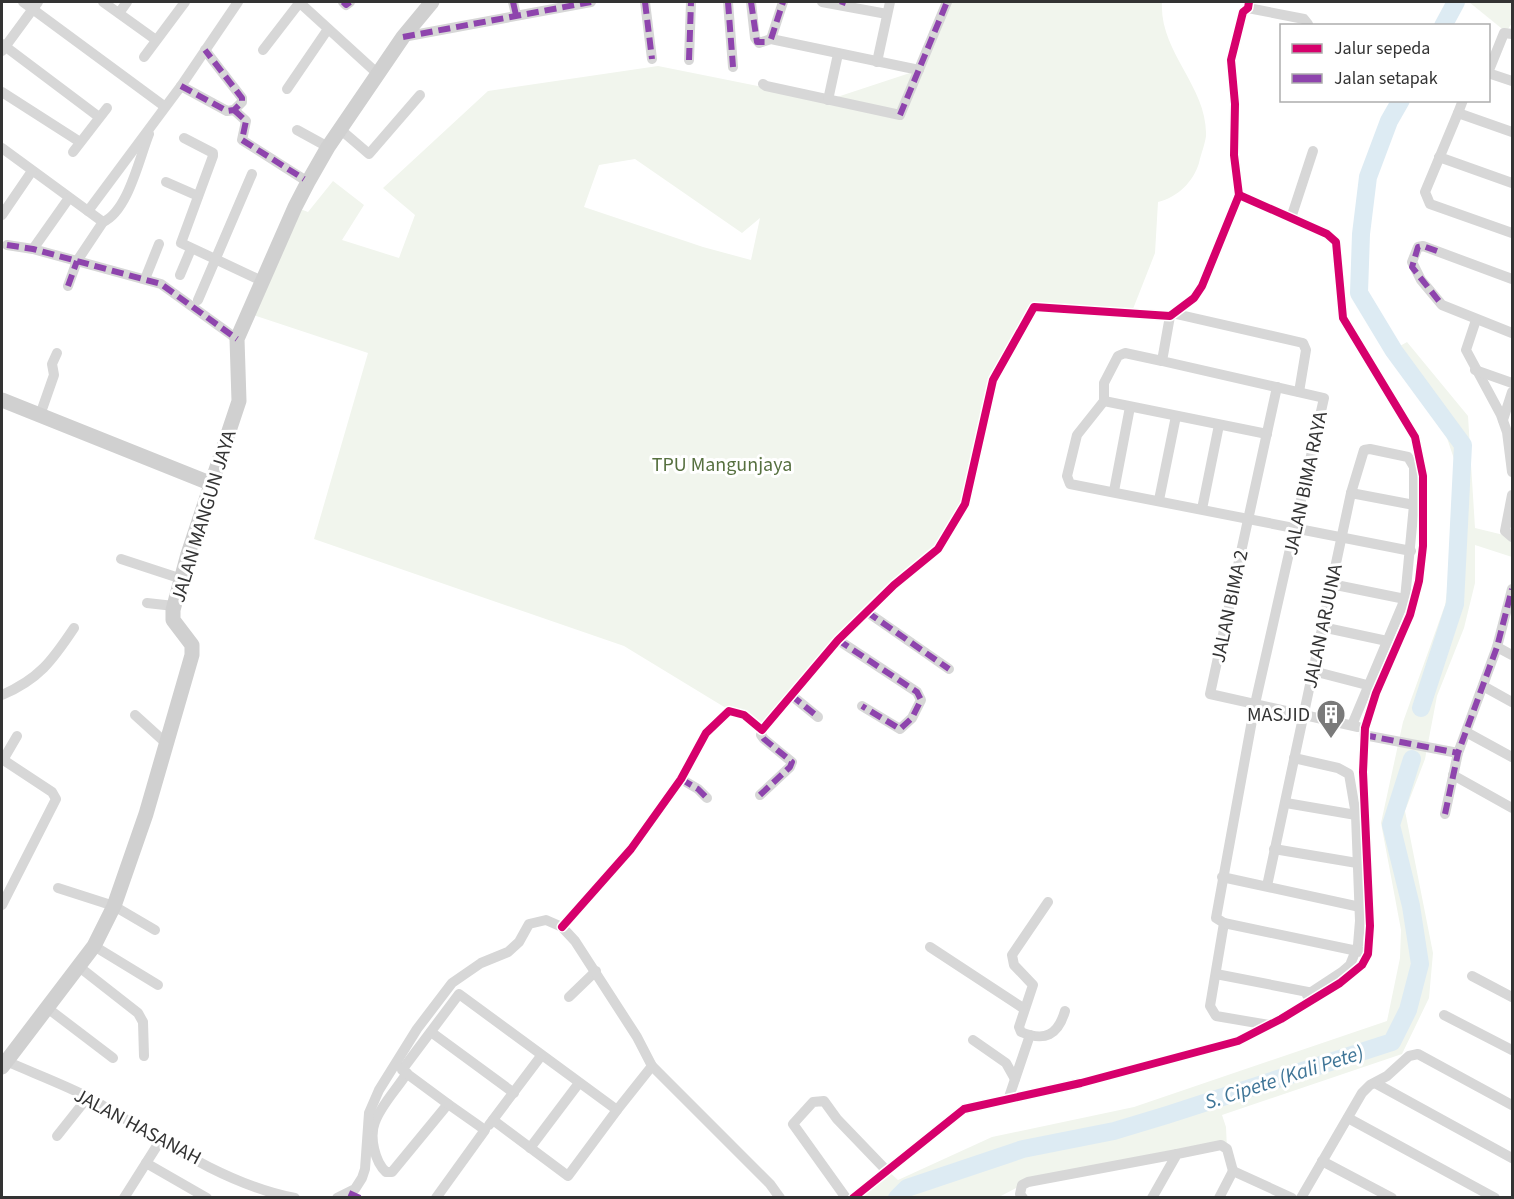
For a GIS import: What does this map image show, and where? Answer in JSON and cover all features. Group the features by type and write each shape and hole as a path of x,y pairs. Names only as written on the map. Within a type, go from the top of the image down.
{"street":[{"path":"24,2 36,5 164,106"},
{"path":"103,2 156,40"},
{"path":"118,13 127,2"},
{"path":"144,57 185,2"},
{"path":"88,212 164,106 181,86 238,2"},
{"path":"263,50 300,2 380,75"},
{"path":"343,2 346,5 350,2"},
{"name":"JALAN MANGUN JAYA","path":"4,1064 94,946 114,906 168,744 192,655 192,645 173,620 174,606 238,401 237,339 308,182 328,147 380,75 404,37 432,2"},
{"path":"513,2 516,15"},
{"path":"404,37 591,2"},
{"path":"645,2 652,59"},
{"path":"689,60 691,2"},
{"path":"728,2 733,67"},
{"path":"752,2 757,42 769,42 771,39 783,2"},
{"path":"822,2 843,3 887,14"},
{"path":"877,62 890,2"},
{"path":"763,84 900,115 947,2"},
{"path":"36,5 3,47 99,117"},
{"path":"1162,361 1173,315 1194,298 1202,286 1239,195 1234,154 1235,104 1231,60 1242,12 1248,5 1304,19 1308,24"},
{"path":"287,89 328,29"},
{"path":"1490,68 1504,33 1512,34"},
{"path":"771,39 919,70"},
{"path":"205,50 242,98 242,102 234,110"},
{"path":"828,100 838,54"},
{"path":"1490,72 1512,81"},
{"path":"181,86 218,107 234,110 246,122 242,140 308,182"},
{"path":"2,92 80,142"},
{"path":"341,129 369,154 420,95"},
{"path":"1462,102 1425,192 1430,204 1512,233"},
{"path":"73,152 107,108"},
{"path":"1458,113 1512,132"},
{"path":"68,286 77,261 103,222 111,219 121,206 154,120"},
{"path":"297,130 328,147"},
{"path":"184,138 213,153 180,240 191,249 262,281"},
{"path":"2,148 103,222"},
{"path":"1291,218 1313,152"},
{"path":"1439,157 1512,183"},
{"path":"2,215 32,171"},
{"path":"198,300 252,174"},
{"path":"166,182 198,196"},
{"path":"853,1197 964,1109 1009,1097 1081,1083 1227,1044 1269,1024 1357,970 1368,954 1370,926 1363,772 1364,731 1376,693 1410,615 1419,581 1423,546 1423,476 1415,437 1342,318 1338,246 1327,234 1239,195"},
{"path":"33,249 69,198"},
{"path":"145,279 159,244"},
{"path":"7,245 33,249 145,279 169,289 195,311 229,331 237,339"},
{"path":"1512,279 1422,246 1418,247 1412,267 1442,305 1512,333"},
{"path":"180,275 191,249"},
{"path":"760,795 790,768 792,762 764,740 761,735 762,730 838,640 894,585 938,549 965,504 993,380 1034,307 1173,315 1303,343 1306,350 1299,392"},
{"path":"1476,320 1466,346 1475,370 1510,433 1512,472"},
{"path":"40,415 54,375 52,366 57,353"},
{"name":"JALAN BIMA RAYA","path":"1104,401 1104,383 1118,356 1125,353 1324,398 1255,704 1216,918 1224,923"},
{"path":"1475,370 1512,383"},
{"name":"JALAN BIMA 2","path":"1255,704 1210,694 1277,387"},
{"path":"1503,420 1512,392"},
{"path":"2,399 212,484"},
{"path":"1267,434 1104,401 1077,435 1067,480 1070,484 1108,493 1114,490 1411,551"},
{"path":"1114,490 1130,407"},
{"path":"1159,500 1176,416"},
{"path":"1202,509 1219,425"},
{"name":"JALAN ARJUNA","path":"1267,886 1351,493 1364,450 1383,450 1405,455 1412,462 1414,505"},
{"path":"1351,493 1414,505 1405,598 1352,725"},
{"path":"1512,495 1505,531 1512,537"},
{"path":"121,559 182,579"},
{"path":"1331,584 1405,598"},
{"path":"1445,814 1458,753 1497,646 1510,604 1512,589"},
{"path":"147,603 174,606"},
{"path":"867,612 948,669"},
{"path":"1322,627 1387,641"},
{"path":"2,695 31,681 43,671 74,628"},
{"path":"838,640 917,692 921,700 912,718 900,729 862,706"},
{"path":"1497,646 1512,655"},
{"path":"1313,671 1367,685"},
{"path":"1483,686 1512,702"},
{"path":"791,695 818,717"},
{"path":"1255,704 1352,725 1393,740 1458,753"},
{"path":"562,927 631,849 681,779 706,733 729,711 744,716 762,730"},
{"path":"135,715 168,744"},
{"path":"1466,732 1512,757"},
{"path":"2,905 56,799 52,792 2,760 17,736"},
{"path":"1294,758 1338,768 1349,774 1356,815 1360,907 1357,950 1350,965 1315,994"},
{"path":"1454,775 1512,808"},
{"path":"681,779 698,789 706,798"},
{"path":"1286,803 1356,815"},
{"path":"1274,849 1357,863"},
{"path":"1222,878 1360,907"},
{"path":"58,888 114,906 155,930"},
{"path":"1048,902 1012,955 1014,965 1033,985 1023,1008 1019,1027 1021,1032 1030,1035 1056,1032 1065,1011"},
{"path":"337,1197 355,1195 365,1169 369,1113 379,1090 417,1029 452,983 481,963 508,951 530,924 546,920 562,927 575,941 637,1036 651,1066 780,1197"},
{"path":"1269,1024 1216,1016 1210,1006 1224,923 1368,954"},
{"path":"94,946 159,985"},
{"path":"930,947 1023,1008"},
{"path":"78,966 138,1013 143,1022 144,1056"},
{"path":"570,997 596,972"},
{"path":"1216,974 1315,994"},
{"path":"1472,976 1512,997"},
{"path":"485,1130 402,1070 459,994 617,1110"},
{"path":"46,1007 113,1058"},
{"path":"1444,1014 1512,1050"},
{"path":"431,1032 514,1093"},
{"path":"1009,1097 1030,1035"},
{"path":"973,1040 1006,1063 1015,1079"},
{"path":"1301,1197 1362,1093 1387,1076 1409,1056 1418,1054 1512,1105"},
{"path":"436,1197 541,1056"},
{"name":"JALAN HASANAH","path":"4,1064 88,1097 160,1141 266,1195 295,1197"},
{"path":"493,1120 568,1176 651,1066"},
{"path":"407,1073 374,1123 374,1145 378,1161 384,1170 392,1172 448,1104"},
{"path":"530,1148 579,1083"},
{"path":"1375,1083 1512,1158"},
{"path":"57,1136 88,1097"},
{"path":"846,1197 793,1124 813,1102 824,1101 886,1171"},
{"path":"1348,1118 1495,1197"},
{"path":"127,1196 160,1141"},
{"path":"1023,1197 1020,1194 1022,1185 1028,1182 1221,1145 1227,1149 1233,1171 1219,1197"},
{"path":"1152,1197 1177,1154"},
{"path":"1322,1161 1392,1197"},
{"path":"146,1163 207,1197"},
{"path":"1233,1171 1292,1197"}],"green space":[{"name":"TPU Mangunjaya","path":"947,2 1162,2 1163,20 1168,37 1200,101 1205,118 1205,142 1199,163 1189,182 1172,196 1158,202 1155,253 1131,314 1031,309 993,380 973,476 938,549 894,585 762,730 624,646 314,539 368,353 250,314 295,207 308,212 333,181 364,205 342,240 399,258 415,215 383,188 488,91 658,66 828,100 919,70","holes":["635,159 742,233 760,218 751,260 703,247 584,207 599,165"]},
{"path":"1469,2 1512,2 1512,23 1506,32"},
{"path":"1407,342 1468,416 1475,528 1512,537 1512,557 1475,545 1475,583 1464,628 1437,696 1425,759 1405,811 1433,953 1429,998 1402,1054 1222,1115 1226,1127 1227,1149 1221,1145 1022,1185 999,1197 852,1198 885,1168 898,1180 992,1137 1134,1107 1387,1021 1400,958 1401,930 1381,823 1403,722 1445,605 1453,555 1456,499 1455,462 1446,435 1386,354"}],"waterway":[{"name":"S. Cipete (Kali Pete)","path":"1444,24 1456,2"},
{"name":"S. Cipete (Kali Pete)","path":"1400,102 1389,121 1368,177 1361,234 1359,293 1394,351 1463,445 1455,604 1421,708"},
{"name":"S. Cipete (Kali Pete)","path":"897,1198 907,1188 1023,1149 1114,1131 1392,1042 1408,1010 1420,964 1411,906 1391,825 1412,759"}],"marked path":[{"path":"343,2 346,5 350,2"},
{"path":"513,2 516,15"},
{"path":"403,37 591,2"},
{"path":"645,2 652,59"},
{"path":"689,60 691,2"},
{"path":"728,2 733,67"},
{"path":"751,2 757,42 769,42"},
{"path":"771,39 783,2"},
{"path":"900,115 947,2"},
{"path":"181,86 227,111 234,110 242,102 242,98 205,50"},
{"path":"234,110 246,121 242,140 304,179"},
{"path":"7,245 33,249 161,284 237,339"},
{"path":"1437,251 1423,246 1418,247 1412,267 1442,305"},
{"path":"68,286 77,261"},
{"path":"1445,814 1458,753 1497,647 1512,589"},
{"path":"867,612 949,669"},
{"path":"838,640 917,692 921,700 912,718 900,729 862,706"},
{"path":"791,695 818,717"},
{"path":"760,795 790,767 792,762 764,739 761,735 762,730"},
{"path":"1364,735 1458,753"},
{"path":"681,779 698,789 707,798"},
{"path":"349,1193 360,1198"}],"cycle path":[{"path":"562,927 631,849 681,779 706,733 729,711 744,715 762,730 838,640 894,585 938,549 965,504 993,380 1034,307 1170,316 1194,298 1202,286 1239,195 1234,155 1235,104 1231,60 1243,12 1248,8 1249,2"},
{"path":"853,1198 964,1109 1081,1083 1238,1041 1281,1019 1340,983 1362,965 1368,954 1370,926 1363,772 1365,728 1376,693 1410,615 1419,581 1423,546 1423,476 1415,437 1343,318 1336,242 1327,234 1239,195"}],"place":[{"name":"MASJID","path":"1331,740"}]}
